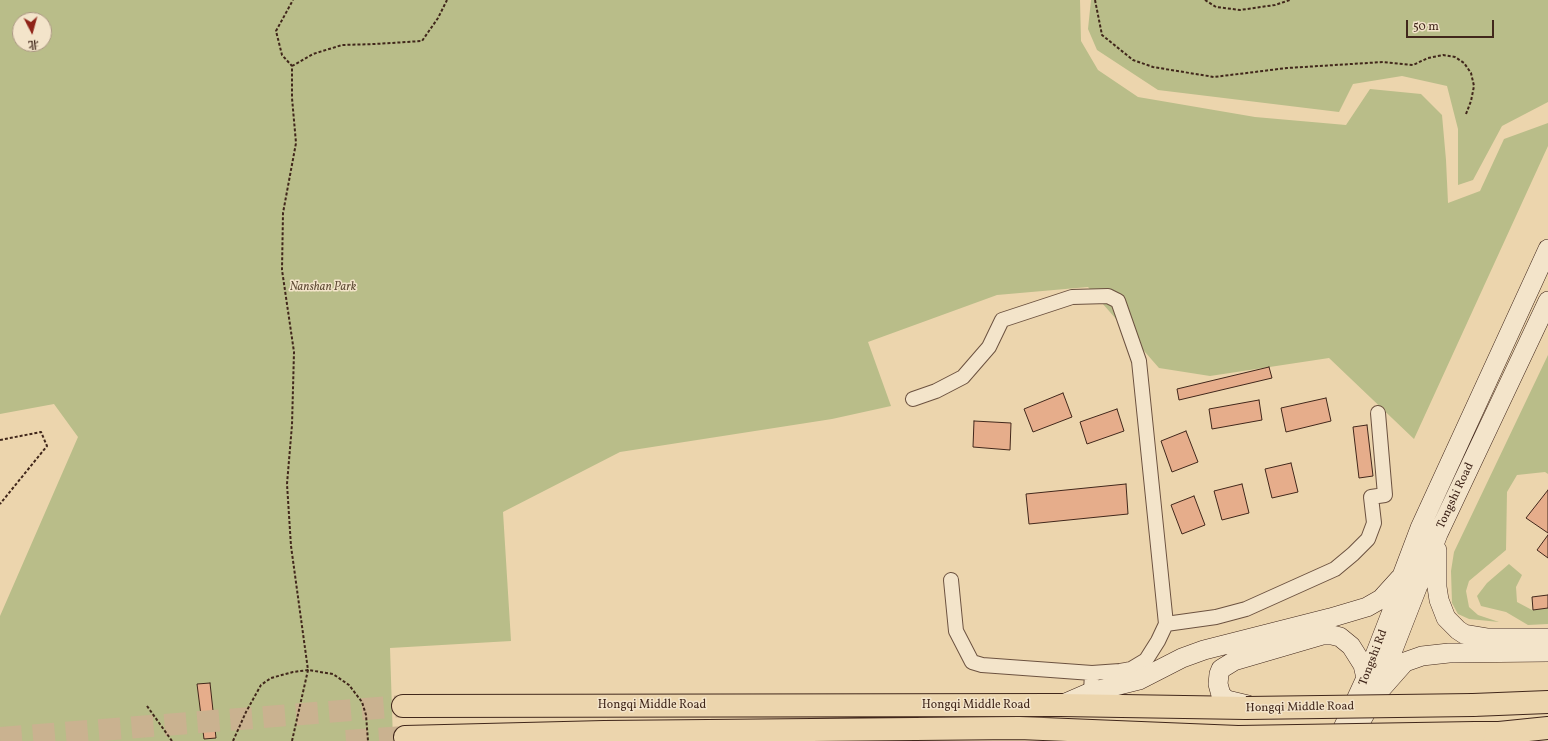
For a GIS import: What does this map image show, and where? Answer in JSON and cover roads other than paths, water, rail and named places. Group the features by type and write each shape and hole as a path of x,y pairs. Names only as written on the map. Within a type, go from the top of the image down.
{"main road":[{"name":"Tongshi Road","path":"1402,573 1420,528 1548,248"},
{"name":"Tongshi Road","path":"1376,696 1438,534 1548,301"},
{"path":"1438,534 1437,587 1442,611 1453,626 1464,634 1474,637 1548,638"},
{"name":"Tongshi Rd","path":"1337,741 1366,678 1394,606 1402,573"},
{"path":"1060,706 1091,692 1139,680 1182,658 1204,650 1337,617 1367,607 1381,599 1402,573"},
{"path":"1255,708 1228,700 1224,697 1219,690 1218,684 1219,674 1222,669 1234,661 1314,637 1332,635 1340,637 1351,646 1363,665 1366,678"},
{"path":"1354,738 1376,696 1405,662 1422,656 1449,653 1548,652"},
{"path":"1505,704 1548,691"},
{"name":"Hongqi Middle Road","path":"403,706 1060,706 1255,708 1473,705 1548,702"},
{"path":"955,741 960,736 969,733 1019,728"},
{"name":"Hongqi Middle Road","path":"404,737 604,732 1019,728 1238,737 1499,733 1548,728"},
{"path":"673,732 706,741"},
{"path":"1499,733 1520,741"}],"street":[{"path":"913,399 936,391 963,377 989,346 1002,320 1072,298 1108,296 1118,301 1139,361 1166,624 1164,632 1146,660 1140,664 1120,671 1092,673 982,665 972,662 956,631 951,580"},
{"path":"1166,624 1216,617 1246,609 1335,569 1353,554 1368,539 1374,523 1371,497 1385,495 1378,413"},
{"path":"1091,692 1092,673"}],"tunnel":[{"path":"0,738 403,706"},
{"path":"346,741 405,737"}],"park label":[{"name":"Nanshan Park","path":"323,288"}]}
